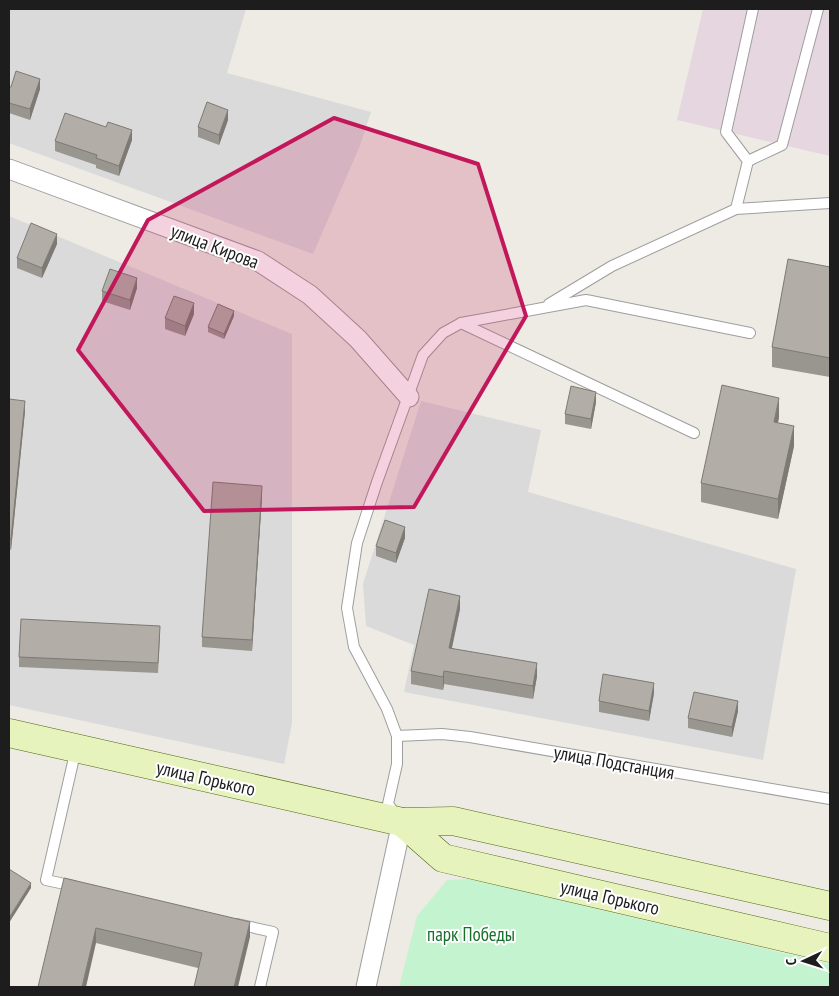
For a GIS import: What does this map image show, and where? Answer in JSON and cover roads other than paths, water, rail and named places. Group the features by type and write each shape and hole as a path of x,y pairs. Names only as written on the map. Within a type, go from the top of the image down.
{"main road":[{"name":"улица Горького","path":"9,733 402,822 454,821 830,906"},
{"name":"улица Горького","path":"402,822 443,858 830,948"}],"street":[{"name":"улица Кирова","path":"9,169 258,261 310,295 358,339 409,396"},
{"path":"366,987 402,822"}],"lane":[{"path":"748,161 726,132 753,9"},
{"path":"748,161 782,145 818,9"},
{"path":"736,209 748,161"},
{"path":"542,308 612,266 736,209 830,203"},
{"path":"402,822 388,804 397,764 397,736 387,709 354,647 347,608 357,543 423,355 443,333 461,323 586,300 750,333"},
{"path":"461,323 694,433"},
{"name":"улица Подстанция","path":"397,736 442,734 470,737 830,799"},
{"path":"76,748 46,880 84,889"},
{"path":"226,921 273,932 260,987"}],"park label":[{"name":"парк Победы","path":"471,934"}]}
